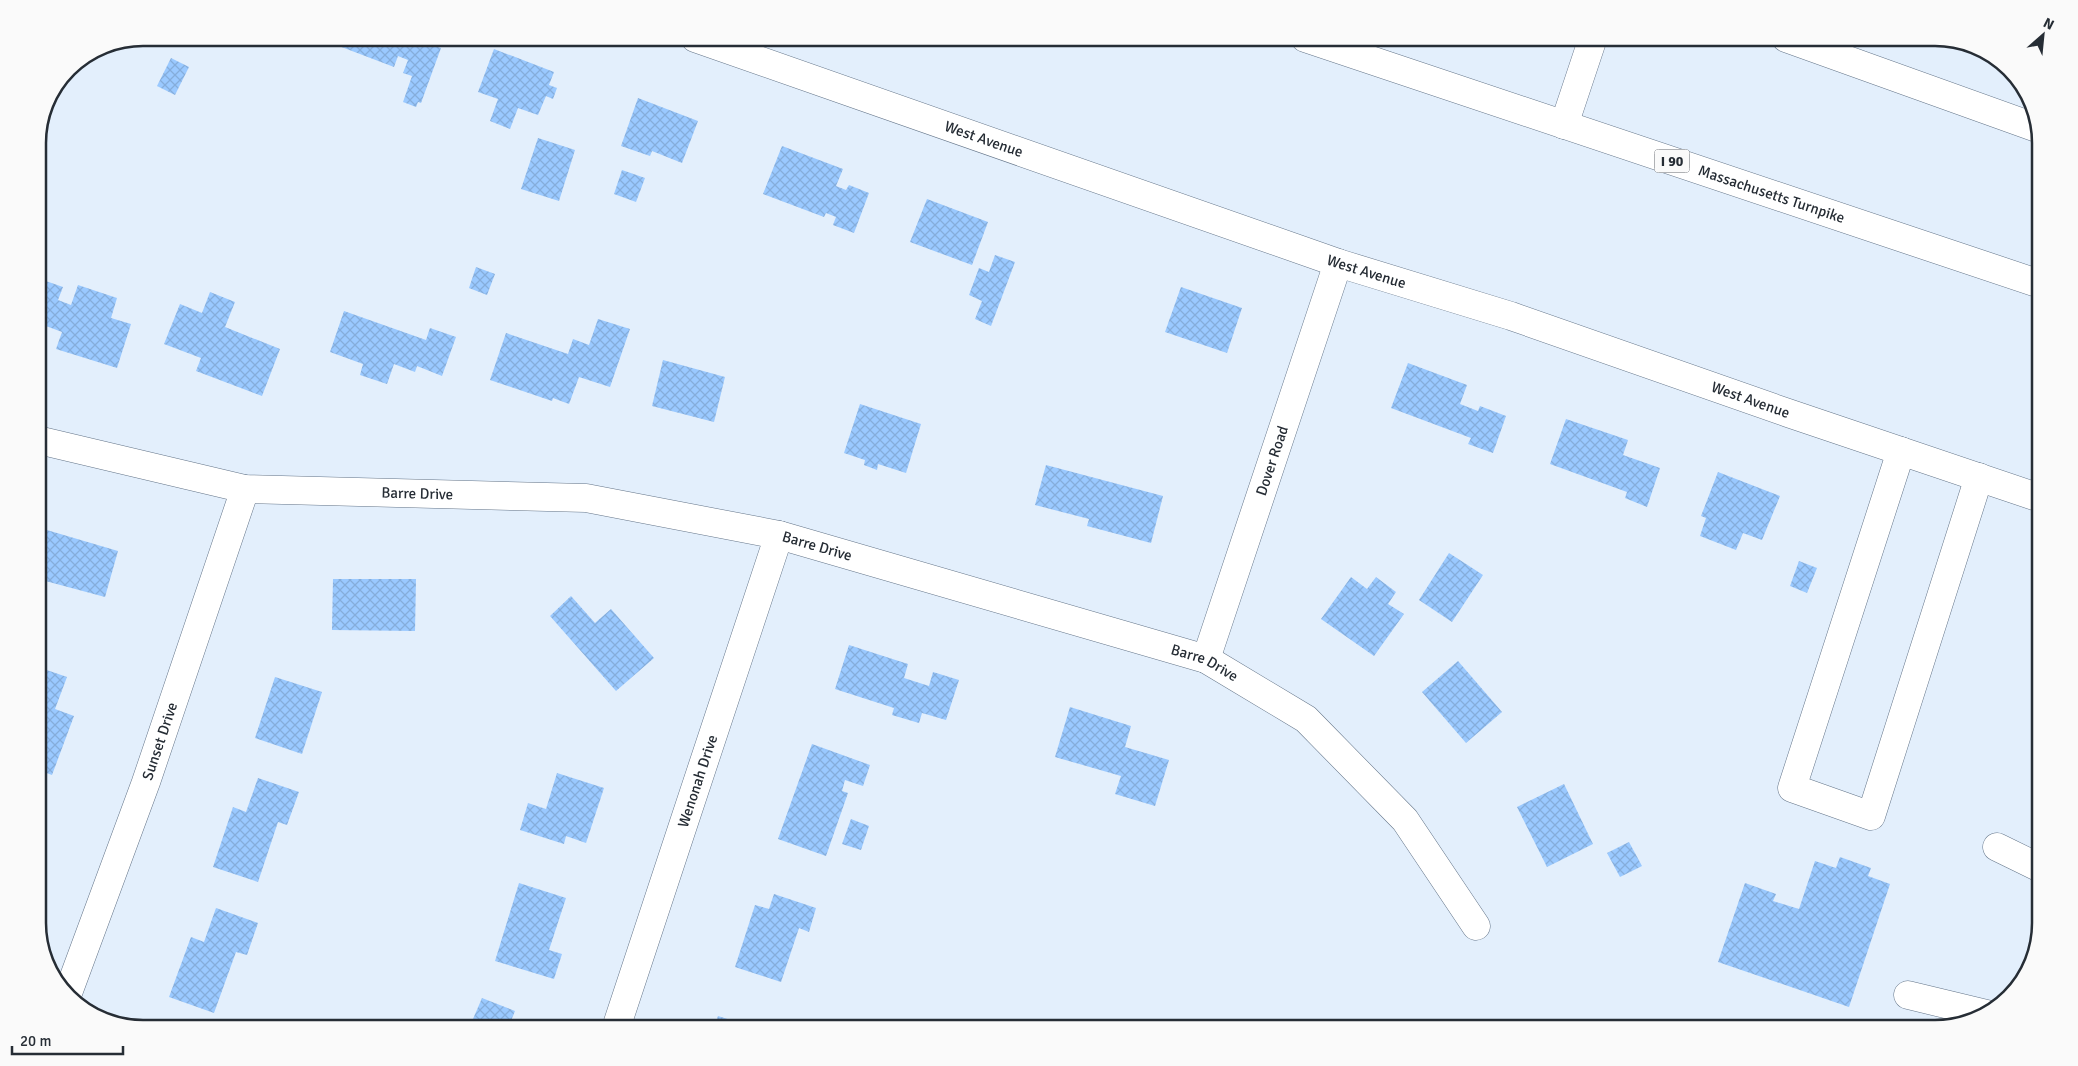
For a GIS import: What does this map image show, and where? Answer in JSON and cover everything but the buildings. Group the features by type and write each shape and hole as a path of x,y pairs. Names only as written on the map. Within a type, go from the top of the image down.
{"main road":[{"name":"West Avenue","path":"718,46 1338,263 1511,316 2032,495"},
{"name":"Massachusetts Turnpike","path":"1328,46 2032,281"},
{"path":"1564,125 1590,46"},
{"path":"1808,46 2030,126"},
{"name":"Dover Road","path":"1206,659 1338,263"},
{"name":"Barre Drive","path":"46,442 245,489 586,498 779,535 1206,659 1306,719 1405,820 1476,926"},
{"path":"1901,451 1792,788 1871,816 1979,477"},
{"name":"Sunset Drive","path":"70,987 146,782 245,489"},
{"name":"Wenonah Drive","path":"619,1020 779,535"},
{"path":"1996,847 2032,864"},
{"path":"1908,995 1975,1011"}]}
